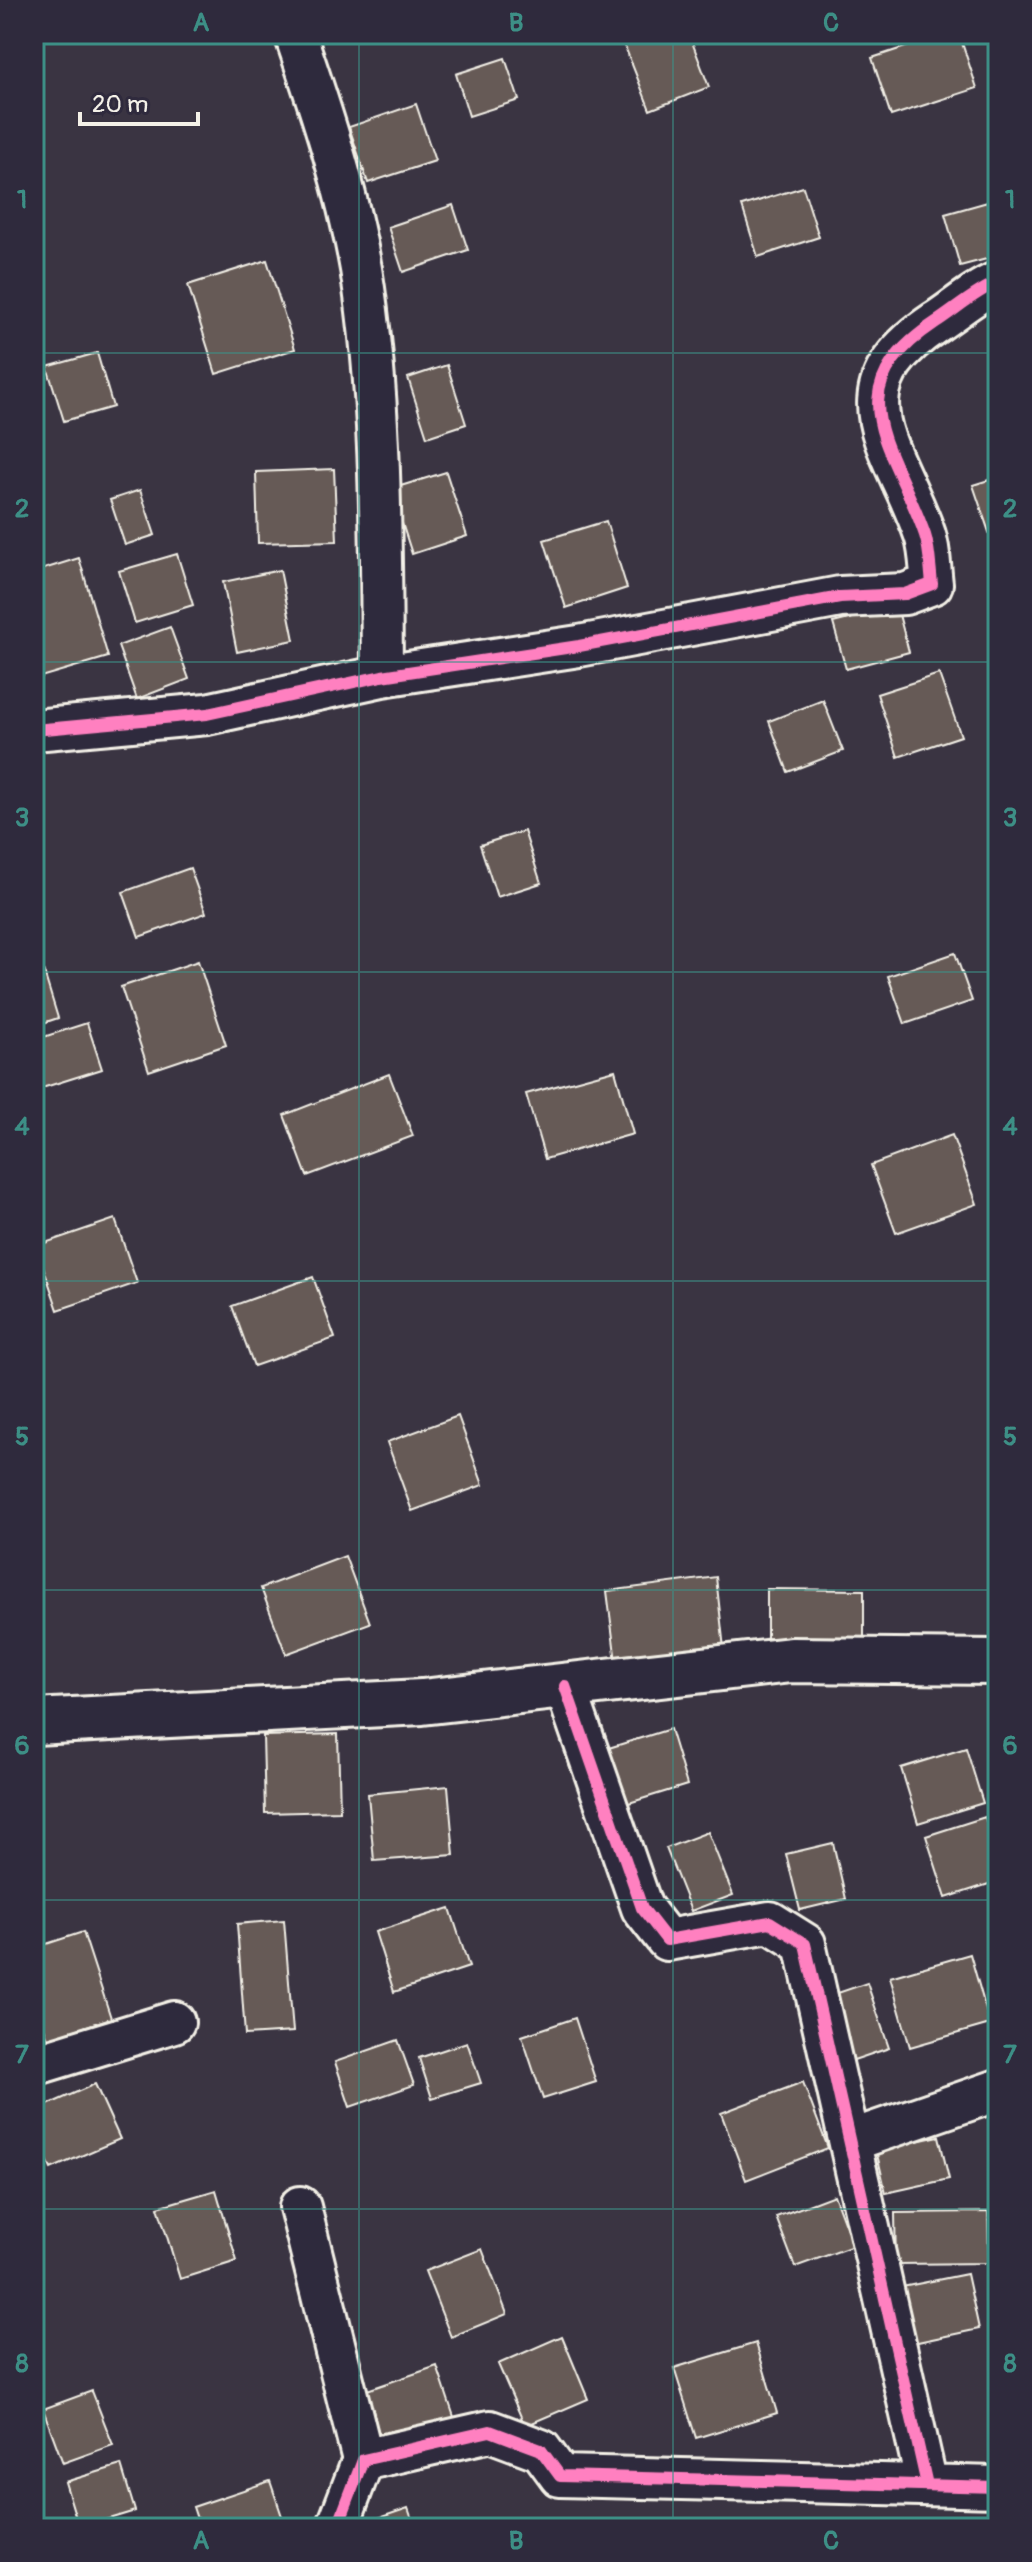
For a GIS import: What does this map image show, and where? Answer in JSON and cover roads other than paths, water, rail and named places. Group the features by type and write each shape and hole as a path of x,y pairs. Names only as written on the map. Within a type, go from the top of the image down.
{"main road":[{"path":"34,1722 422,1702 791,1660 998,1662"}],"street":[{"path":"295,34 327,130 360,268 380,529 382,676"},
{"path":"34,730 207,714 382,676 579,646 840,597 905,594 932,584 927,539 887,452 876,412 882,375 914,336 998,282"},
{"path":"565,1686 642,1908 667,1940 770,1922 805,1944 927,2485"},
{"path":"34,2065 174,2022"},
{"path":"850,2141 998,2090"},
{"path":"300,2207 363,2460 337,2528"},
{"path":"363,2460 490,2431 541,2450 560,2476 998,2487"}]}
